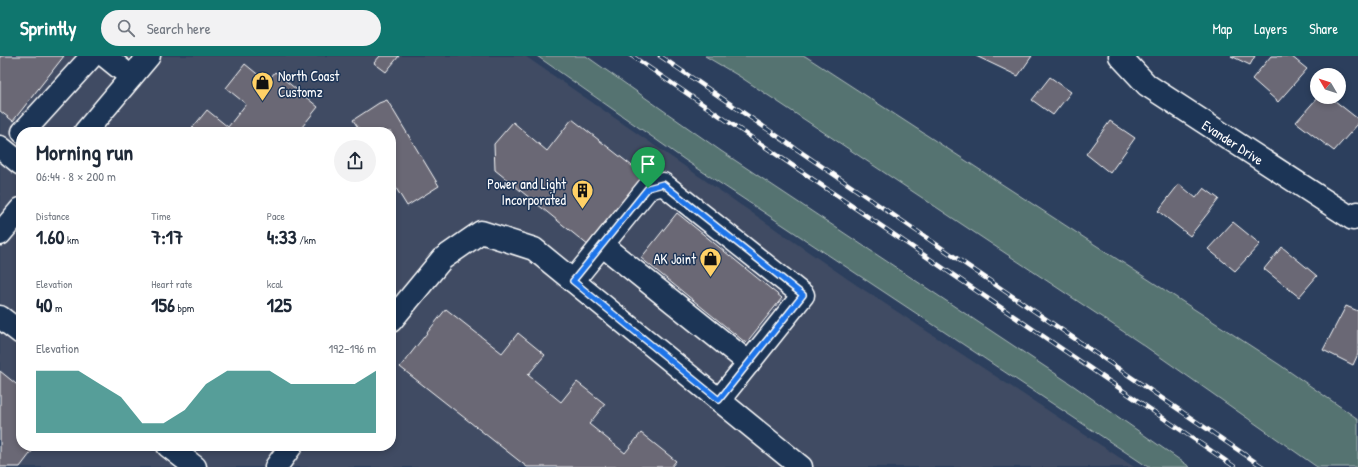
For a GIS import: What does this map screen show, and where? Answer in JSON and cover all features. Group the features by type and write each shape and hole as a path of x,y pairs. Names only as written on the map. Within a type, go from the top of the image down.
{"street":[{"path":"27,127 92,56"},
{"path":"105,56 131,77"},
{"path":"89,127 149,56"},
{"name":"Evander Drive","path":"1120,56 1147,86 1356,216"},
{"path":"16,138 2,148 16,160"},
{"path":"573,281 648,188 663,184 803,295 719,400"},
{"path":"0,234 16,215"},
{"path":"396,315 442,259 481,232 534,249 801,467"},
{"path":"602,245 750,363"},
{"path":"0,317 16,329"},
{"path":"174,451 195,467"},
{"path":"276,467 288,451"}],"shaded area":[{"path":"0,56 525,56 855,284 1134,467 0,467"}],"green space":[{"path":"537,56 586,56 721,151 1071,384 1190,467 1148,467 685,160"},
{"path":"705,56 805,56 1280,365 1358,419 1358,467 1317,467 1139,342 739,76"}],"building":[{"path":"0,56 64,56 13,121 0,111"},
{"path":"380,56 399,56 386,72 374,63"},
{"path":"976,56 1032,56 1018,76"},
{"path":"1231,56 1255,56 1250,65"},
{"path":"1271,56 1291,56 1307,69 1278,102 1252,79"},
{"path":"245,64 267,82 275,72 318,107 302,127 228,127 246,104 226,88"},
{"path":"1050,77 1071,92 1053,115 1032,100"},
{"path":"387,100 439,186 407,206 396,188 396,127 358,127 353,120 379,103"},
{"path":"1312,104 1339,104 1358,119 1358,124 1334,151 1296,122"},
{"path":"207,110 228,127 193,127"},
{"name":"Power and Light Incorporated","path":"572,119 645,176 589,246 495,170 494,144 513,122 547,151"},
{"path":"1110,121 1135,138 1110,173 1086,154"},
{"path":"1179,184 1196,198 1204,188 1219,199 1190,236 1158,211"},
{"name":"AK Joint","path":"677,213 782,298 746,343 641,258"},
{"path":"1233,222 1260,244 1235,271 1208,249"},
{"path":"1282,247 1317,276 1299,297 1264,269"},
{"path":"1346,306 1358,311 1358,354 1353,365 1323,350"},
{"path":"446,309 502,353 518,333 545,355 528,375 561,402 577,382 605,404 589,424 625,453 641,433 676,461 671,467 527,467 400,367"},
{"path":"0,371 16,384 16,451 32,451 20,467 0,467"}],"railway":[{"path":"632,56 1235,467"},
{"path":"660,56 1263,467"}],"place":[{"name":"North Coast Customz","path":"262,102"},
{"name":"Power and Light Incorporated","path":"582,210"},
{"name":"AK Joint","path":"711,278"}],"route":[{"path":"663,184 803,295 719,400 573,281 648,188 663,184"}]}
